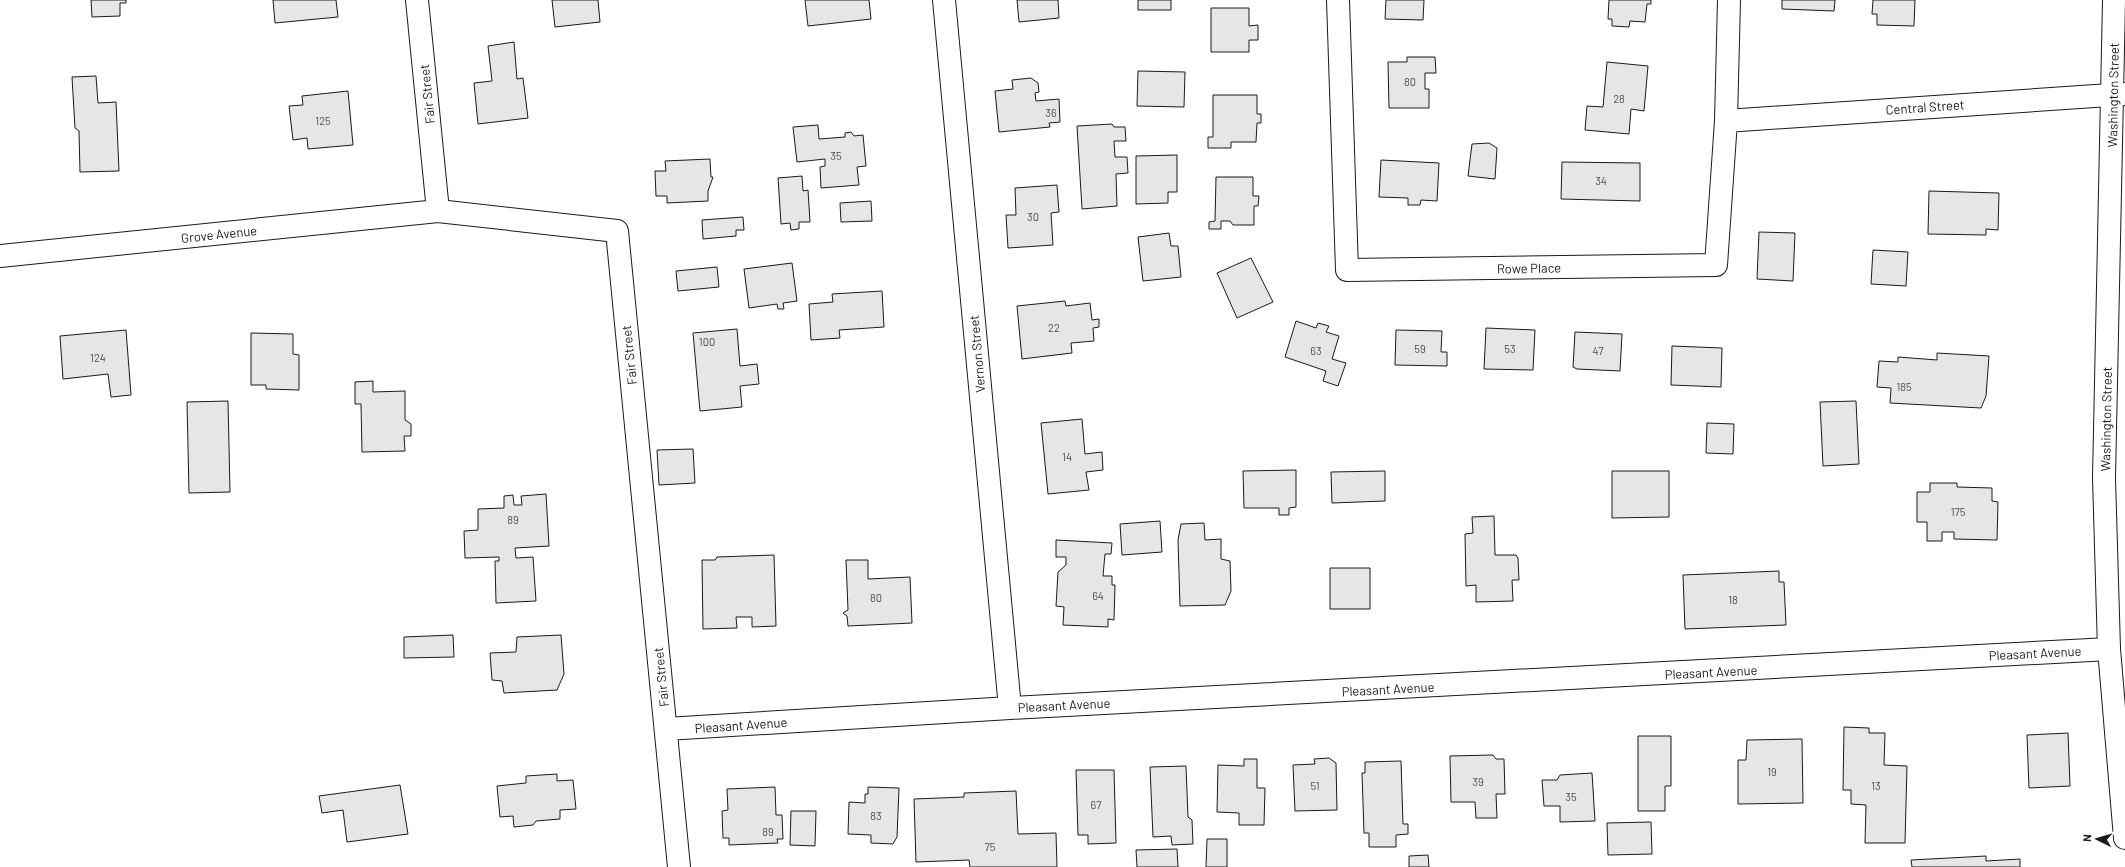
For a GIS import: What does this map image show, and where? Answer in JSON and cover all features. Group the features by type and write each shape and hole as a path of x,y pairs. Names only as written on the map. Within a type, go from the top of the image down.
{"street":[{"name":"Fair Street","path":"417,0 438,211 616,232 680,867"},
{"name":"Vernon Street","path":"944,0 1010,708"},
{"name":"Rowe Place","path":"1338,0 1348,270 1716,265 1726,121 1729,0"},
{"name":"Washington Street","path":"2114,0 2118,94 2104,478 2109,649 2125,838"},
{"name":"Central Street","path":"1726,121 2118,94"},
{"name":"Grove Avenue","path":"0,256 438,211"},
{"name":"Pleasant Avenue","path":"666,729 1010,708 2109,649"}],"building":[{"path":"91,0 126,0 126,3 120,3 120,16 92,17"},
{"path":"273,0 336,0 338,17 275,23"},
{"path":"552,0 598,0 600,22 555,27"},
{"path":"805,0 869,0 871,19 808,26"},
{"path":"1017,0 1058,0 1059,18 1019,22"},
{"path":"1138,0 1171,0 1171,10 1138,10"},
{"path":"1386,0 1424,0 1423,20 1385,19"},
{"path":"1609,0 1651,0 1651,4 1647,4 1645,22 1630,21 1629,27 1612,26 1612,19 1608,19"},
{"path":"1782,0 1835,0 1834,11 1782,9"},
{"path":"1873,0 1915,0 1914,26 1877,25 1877,14 1872,14"},
{"path":"1211,8 1249,8 1249,26 1258,25 1258,40 1249,40 1249,52 1211,52"},
{"path":"514,42 517,79 523,78 528,118 478,124 474,83 492,81 488,46"},
{"path":"1407,57 1435,57 1436,73 1425,73 1425,89 1429,89 1429,108 1389,108 1388,62 1407,62"},
{"path":"1607,62 1648,66 1644,111 1631,109 1629,134 1585,130 1587,106 1603,107"},
{"path":"1138,71 1185,72 1184,107 1137,106"},
{"path":"96,76 98,103 116,102 119,171 80,172 79,131 75,128 72,77"},
{"path":"1031,78 1038,83 1039,92 1035,93 1036,101 1059,99 1060,122 1049,123 1050,127 999,132 995,91 1013,89 1012,80"},
{"path":"348,91 353,145 308,149 307,138 293,140 289,106 303,105 302,96"},
{"path":"1213,95 1257,95 1257,114 1261,114 1261,123 1257,123 1256,142 1231,142 1231,148 1208,148 1208,137 1213,137"},
{"path":"1112,124 1114,127 1125,127 1126,141 1114,141 1115,157 1127,157 1128,173 1116,174 1117,206 1082,209 1077,126"},
{"path":"818,125 819,139 845,137 845,133 851,132 854,136 863,135 866,166 857,167 859,185 821,188 820,167 825,166 825,159 797,162 793,127"},
{"path":"1489,143 1497,148 1495,179 1468,176 1472,144"},
{"path":"1177,155 1177,192 1168,192 1168,203 1136,204 1136,156"},
{"path":"710,159 711,177 713,177 708,191 708,201 667,203 667,196 656,196 655,171 666,171 665,161"},
{"path":"1381,160 1439,163 1437,201 1421,200 1420,205 1408,205 1408,198 1379,197"},
{"path":"1562,162 1640,163 1640,201 1561,199"},
{"path":"802,176 803,191 808,190 810,222 799,222 799,229 791,230 790,223 781,224 778,178"},
{"path":"1216,177 1253,177 1253,196 1259,196 1258,206 1254,206 1254,225 1233,225 1230,221 1221,221 1221,229 1209,229 1209,222 1215,221"},
{"path":"1057,185 1059,212 1051,213 1053,245 1008,248 1006,215 1016,215 1015,188"},
{"path":"1929,191 1999,193 1998,230 1986,229 1986,235 1928,234"},
{"path":"871,201 872,221 841,222 840,203"},
{"path":"743,217 744,230 736,230 736,236 703,239 702,220"},
{"path":"1759,232 1795,233 1793,281 1757,279"},
{"path":"1169,233 1171,246 1178,246 1181,277 1143,281 1138,237"},
{"path":"1873,250 1908,252 1906,286 1871,284"},
{"path":"1251,258 1273,302 1237,318 1217,273"},
{"path":"792,263 797,301 783,303 784,309 778,309 777,304 749,308 744,269"},
{"path":"717,267 719,287 678,291 676,271"},
{"path":"882,291 884,327 839,330 840,338 811,340 809,304 833,302 832,294"},
{"path":"1065,301 1066,306 1090,303 1092,320 1099,319 1099,327 1093,328 1094,341 1071,343 1072,353 1022,359 1017,306"},
{"path":"1296,321 1316,328 1318,323 1329,326 1326,332 1339,336 1332,359 1346,363 1338,386 1323,381 1326,371 1285,357"},
{"path":"1486,328 1535,330 1533,370 1484,369"},
{"path":"737,329 740,366 757,364 759,384 740,386 742,407 700,411 693,333"},
{"path":"126,330 131,395 111,397 108,374 63,379 60,336"},
{"path":"1396,330 1442,331 1441,352 1447,352 1447,366 1395,365"},
{"path":"1575,332 1622,334 1620,371 1577,369 1573,367"},
{"path":"251,333 293,334 293,354 299,355 299,390 266,389 266,385 251,385"},
{"path":"1672,346 1722,348 1721,387 1671,385"},
{"path":"1937,353 1989,356 1986,396 1981,408 1890,403 1891,388 1877,387 1879,361 1898,362 1898,357 1937,360"},
{"path":"373,381 373,392 405,391 405,420 411,424 411,436 404,436 405,451 362,452 361,404 355,404 355,382"},
{"path":"228,401 230,492 189,493 187,402"},
{"path":"1856,401 1859,464 1823,466 1820,402"},
{"path":"1082,419 1085,454 1102,452 1103,470 1086,472 1089,490 1048,494 1041,423"},
{"path":"1707,423 1734,424 1733,454 1706,453"},
{"path":"693,449 695,483 659,485 657,450"},
{"path":"1296,470 1296,507 1289,508 1289,515 1279,515 1279,508 1244,508 1243,471"},
{"path":"1385,471 1385,501 1332,503 1331,472"},
{"path":"1612,471 1669,471 1669,517 1612,518"},
{"path":"1930,483 1957,483 1957,487 1992,488 1992,501 1998,502 1997,540 1954,539 1954,532 1942,532 1942,541 1927,541 1927,522 1917,522 1917,492 1930,492"},
{"path":"546,494 549,546 515,548 516,558 533,557 536,601 496,603 495,561 499,561 499,557 465,558 464,531 478,530 478,509 504,508 504,496 513,495 514,505 522,505 521,496"},
{"path":"1494,516 1495,555 1516,555 1518,558 1519,580 1512,580 1513,601 1476,602 1476,585 1466,586 1465,534 1473,533 1472,517"},
{"path":"1160,521 1162,552 1122,555 1120,524"},
{"path":"1204,523 1205,540 1221,539 1221,559 1230,561 1231,591 1225,605 1180,606 1178,540 1181,524"},
{"path":"1056,540 1112,543 1111,554 1105,554 1103,576 1112,576 1112,585 1115,585 1114,620 1108,619 1108,627 1063,625 1064,607 1056,606 1058,572 1066,565 1066,557 1056,557"},
{"path":"774,555 776,626 752,627 752,617 736,617 737,628 703,629 702,560 715,560 717,557"},
{"path":"846,560 868,560 868,579 910,577 912,623 848,626 847,616 843,613 848,610"},
{"path":"1330,568 1370,568 1370,609 1330,609"},
{"path":"1779,571 1779,582 1784,582 1786,625 1685,629 1683,575"},
{"path":"453,635 454,657 404,658 404,637"},
{"path":"561,635 564,674 557,690 504,693 502,681 492,680 490,653 516,652 517,637"},
{"path":"1844,727 1869,728 1869,733 1885,733 1884,765 1907,766 1905,843 1865,843 1866,805 1851,804 1851,790 1843,790"},
{"path":"2068,733 2070,786 2029,788 2027,735"},
{"path":"1638,736 1671,736 1671,786 1665,786 1665,811 1638,811"},
{"path":"1802,739 1803,803 1738,804 1738,760 1746,760 1747,740"},
{"path":"1493,755 1496,759 1504,759 1505,794 1496,794 1497,818 1476,818 1475,802 1451,802 1450,756"},
{"path":"1329,758 1336,763 1337,810 1295,811 1293,765 1315,764 1314,759"},
{"path":"1244,759 1257,759 1257,788 1265,788 1264,825 1239,825 1239,813 1217,812 1218,765 1244,766"},
{"path":"1401,761 1403,824 1408,824 1408,834 1396,835 1396,847 1369,847 1369,833 1364,833 1362,773 1365,773 1365,762"},
{"path":"1186,766 1188,817 1192,820 1193,844 1172,845 1171,836 1153,837 1150,767"},
{"path":"1076,770 1114,770 1116,843 1088,844 1088,835 1078,835"},
{"path":"1592,773 1595,821 1560,822 1560,806 1544,806 1542,780 1557,780 1560,775"},
{"path":"557,774 557,781 573,780 576,809 560,810 560,819 536,821 533,825 514,827 513,816 500,817 497,786 526,783 526,776"},
{"path":"400,785 408,834 347,842 343,810 322,813 319,796"},
{"path":"775,787 776,815 782,815 783,839 777,839 778,843 729,845 729,838 723,838 722,811 728,810 727,789"},
{"path":"868,787 899,788 897,837 893,844 871,843 871,835 848,834 849,802 865,803 865,794 868,794"},
{"path":"1016,791 1018,834 1056,833 1057,867 970,867 969,860 916,862 914,799 964,797 964,793"},
{"path":"791,811 816,811 815,846 790,845"},
{"path":"1651,822 1652,854 1608,855 1607,823"},
{"path":"1207,839 1227,839 1227,867 1206,867"},
{"path":"1177,849 1178,867 1137,867 1136,850"},
{"path":"1428,855 1429,867 1409,867 1409,856"},
{"path":"1986,856 1986,861 2020,859 2020,867 1912,867 1911,860"}]}
